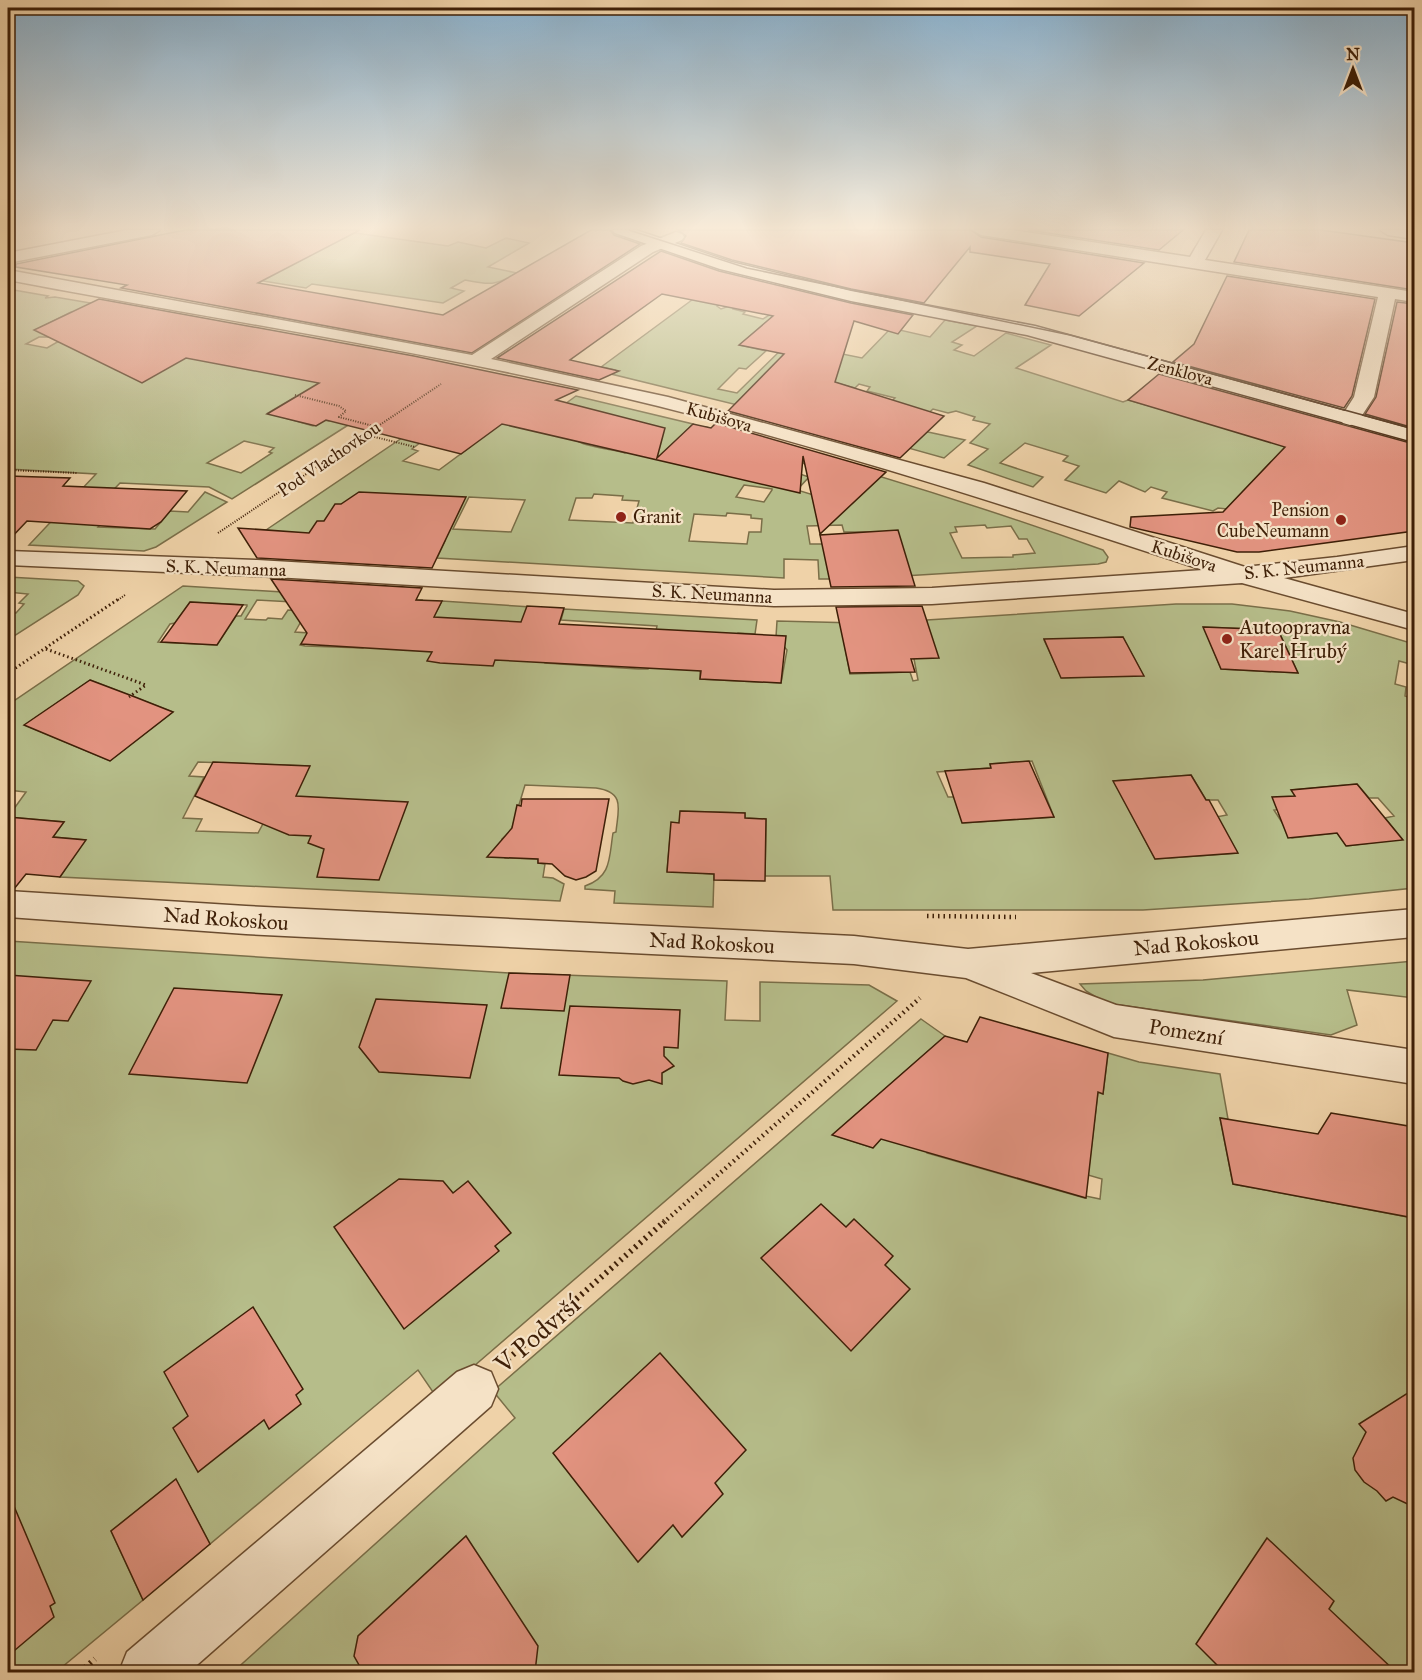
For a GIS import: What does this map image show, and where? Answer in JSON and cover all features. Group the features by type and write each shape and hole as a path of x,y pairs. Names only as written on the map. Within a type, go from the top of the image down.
{"street":[{"name":"Kubišova","path":"190,308 476,361 661,401 965,485 1243,575 1414,622"},
{"path":"476,361 556,308"},
{"name":"Zenklova","path":"921,308 1029,330 1359,406 1383,408"},
{"name":"Zenklova","path":"989,308 1044,319 1283,381"},
{"path":"1359,406 1384,308"},
{"name":"Zenklova","path":"1339,397 1414,436"},
{"name":"S. K. Neumanna","path":"8,558 257,568 774,598 932,596 1243,575 1336,566 1414,553"},
{"name":"Nad Rokoskou","path":"8,904 246,920 854,950 968,964 1414,923"},
{"name":"Pomezní","path":"968,964 1114,1021 1414,1067"},
{"path":"147,1672 474,1389"}],"path":[{"name":"Pod Vlachovkou","path":"214,536 443,383"},
{"path":"295,395 339,406 346,411 339,417 378,427"},
{"path":"367,434 415,447"},
{"path":"8,470 77,473"},
{"path":"8,673 129,592"},
{"path":"45,648 146,685 129,697"},
{"name":"V Podvrší","path":"474,1389 926,994"}],"green space":[{"path":"8,308 102,308 85,315 71,312 37,329 49,337 39,337 26,344 47,348 59,341 441,366 232,499 209,487 120,483 97,507 113,509 98,527 155,529 170,511 188,512 205,492 227,502 156,547 144,551 29,545 96,474 8,469","holes":["295,397 334,407 338,416 329,421 323,420 313,426 268,413","244,441 274,448 269,452 272,453 241,473 207,463"]},
{"path":"681,308 733,308 745,312 743,314 763,319 771,314 774,315 740,345 766,351 746,369 739,368 718,389 737,393 788,343 862,358 891,328 930,337 945,320 977,326 952,342 962,345 954,350 974,356 1006,333 1051,345 1016,368 1123,402 1128,400 1290,442 1227,509 1218,508 1213,511 1162,498 1167,492 1151,487 1145,492 1119,481 1106,493 1065,480 1079,466 1063,461 1068,456 1025,443 1000,463 1043,477 1033,487 968,465 988,449 970,443 990,424 973,420 975,417 956,411 948,413 933,409 914,426 928,432 965,440 944,458 858,434 895,398 867,391 870,387 859,384 855,388 833,382 848,432 611,374 615,370 602,367 597,370"},
{"path":"492,377 552,402 540,422 576,396 693,424 681,436 694,439 706,427 856,469 1103,550 1108,557 1106,562 1098,564 854,579 819,579 818,560 784,559 784,578 437,558 445,541 400,556 266,530","holes":["429,436 470,447 439,470 403,461 418,451 412,449","578,441 639,441 625,453 586,445","807,460 846,505 797,490 809,477 794,472","744,485 772,489 764,502 736,497","594,494 623,496 622,500 639,501 633,523 569,520 576,498 592,498","469,497 525,500 511,532 453,529","694,514 751,515 751,518 762,519 761,532 749,532 747,544 689,541","842,525 844,532 891,532 831,544 810,544 807,526","1011,526 1019,539 1027,539 1035,553 1013,555 1013,557 962,558 950,533 957,532 955,527"]},
{"path":"8,577 78,581 84,586 78,595 8,640 8,613 16,613 24,604 19,603 28,594 8,592"},
{"path":"183,586 299,593 293,602 257,600 245,619 282,619 288,610 307,611 295,632 309,633 300,645 305,646 363,648 380,615 319,594 422,600 413,619 432,620 442,601 547,608 545,663 638,669 648,669 657,626 561,620 564,609 757,620 755,634 738,633 700,671 700,679 781,683 787,650 776,637 777,621 857,623 844,642 850,674 910,672 913,681 918,680 914,659 927,620 1176,604 1232,604 1290,611 1340,622 1414,644 1414,665 1399,661 1395,684 1406,687 1405,696 1414,699 1414,888 1309,899 1143,910 833,910 830,876 765,876 766,819 745,818 745,813 681,811 677,837 670,838 667,871 714,874 713,907 614,903 615,891 585,889 585,886 600,877 608,865 613,833 616,832 618,803 616,798 606,790 596,788 525,785 511,831 502,839 505,858 538,859 538,863 545,864 543,877 553,878 564,884 560,901 60,877 85,840 53,837 64,822 8,817 26,792 8,790 14,778 8,777 8,705","holes":["190,602 247,605 241,616 236,616 217,645 158,642 170,624 175,623","1204,627 1278,630 1298,673 1221,669","1123,637 1143,675 1062,678 1044,640","90,680 173,712 110,761 25,725","1032,761 1054,817 963,823 954,797 948,797 937,772 991,768 990,764","198,762 309,766 264,822 258,833 196,831 202,819 183,818 204,777 189,776","1191,775 1206,800 1218,800 1227,815 1216,817 1237,853 1155,859 1114,781","1357,784 1369,798 1378,798 1394,816 1385,818 1402,839 1347,846 1337,833 1292,838 1274,810 1304,807 1292,790"]},
{"path":"8,941 509,973 727,981 725,1020 760,1021 760,982 869,985 897,1001 437,1398 418,1370 210,1544 176,1480 111,1531 143,1600 56,1672 8,1672"},
{"path":"1414,961 1414,998 1347,990 1357,1025 1331,1035 1106,1003 1086,991 1080,984 1203,980"},
{"path":"921,1019 945,1036 833,1135 873,1148 881,1139 933,1125 927,1153 1085,1198 1086,1196 1100,1199 1102,1179 1088,1175 1098,1092 1103,1094 1108,1053 1139,1062 1220,1074 1228,1119 1220,1118 1233,1184 1408,1217 1407,1210 1414,1211 1414,1672 233,1672 515,1418 493,1391"}],"building":[{"path":"79,308 151,308 414,356 578,390 556,400 665,428 657,458 693,424 711,428 716,423 886,472 820,534 803,456 800,493 502,424 461,454 326,420 316,426 267,414 319,383 186,358 142,383 34,330"},
{"path":"231,308 405,308 443,315 454,308 541,308 472,353"},
{"path":"573,308 642,308 570,360 619,371 599,380 497,358"},
{"path":"735,308 879,308 913,315 898,334 854,321 835,382 944,416 900,458 728,411 784,354 739,345 773,316"},
{"path":"1042,308 1088,308 1079,316"},
{"path":"1211,308 1373,308 1352,396 1344,408 1173,362 1194,344"},
{"path":"1396,308 1414,308 1414,428 1365,414 1376,397"},
{"path":"1159,374 1414,444 1414,531 1259,552 1237,552 1130,527 1131,517 1223,512 1285,447 1128,400"},
{"path":"8,476 70,478 63,486 187,491 161,522 150,529 27,521 8,541"},
{"path":"359,492 466,497 432,568 257,558 238,528 309,533 317,521 324,521 335,504 341,504"},
{"path":"898,530 915,586 831,587 820,535"},
{"path":"271,579 422,588 416,600 442,601 434,617 521,622 527,606 564,608 559,624 786,636 781,683 700,679 701,671 495,660 493,666 440,663 427,661 432,652 301,644 307,633"},
{"path":"190,602 243,605 217,645 161,642"},
{"path":"922,606 939,658 911,659 915,672 850,673 836,607"},
{"path":"1203,627 1278,630 1298,673 1221,669"},
{"path":"1123,637 1144,676 1061,678 1044,639"},
{"path":"90,680 173,712 110,761 24,725"},
{"path":"1029,761 1054,817 962,823 945,771 991,768 990,764"},
{"path":"213,762 310,766 296,796 408,802 379,880 317,877 324,849 308,843 311,836 289,835 195,796"},
{"path":"1191,775 1206,800 1209,800 1238,853 1155,859 1113,781"},
{"path":"1357,784 1403,840 1346,846 1337,833 1288,838 1272,797 1295,796 1291,790"},
{"path":"522,799 609,799 596,871 576,880 565,876 552,864 538,863 538,859 487,857 512,828 517,805 521,806"},
{"path":"680,811 745,813 745,818 766,819 765,881 714,880 714,874 667,872 671,822 679,823"},
{"path":"8,817 64,822 53,837 86,840 60,877 26,874 14,889 8,889"},
{"path":"509,973 570,975 564,1011 501,1008"},
{"path":"8,975 91,981 68,1021 53,1020 36,1050 8,1049"},
{"path":"174,988 282,995 247,1083 129,1074"},
{"path":"376,999 487,1005 470,1078 379,1072 359,1047"},
{"path":"570,1006 680,1010 678,1048 664,1047 664,1056 674,1066 662,1073 662,1084 649,1080 633,1084 619,1078 559,1075"},
{"path":"980,1017 1108,1053 1103,1094 1098,1092 1086,1198 881,1139 873,1148 832,1135 945,1036 967,1042"},
{"path":"1331,1113 1414,1127 1414,1218 1233,1184 1220,1118 1318,1134"},
{"path":"399,1179 443,1181 453,1193 468,1181 511,1233 495,1246 499,1251 404,1329 334,1227"},
{"path":"821,1204 846,1227 854,1219 893,1256 885,1265 910,1289 851,1351 761,1258"},
{"path":"253,1307 303,1389 296,1395 301,1404 269,1429 264,1420 198,1472 173,1428 188,1416 164,1372"},
{"path":"660,1353 746,1450 715,1483 723,1494 682,1537 673,1525 638,1562 553,1453"},
{"path":"1414,1389 1414,1507 1393,1497 1386,1501 1364,1482 1355,1470 1353,1458 1366,1432 1359,1424"},
{"path":"176,1479 210,1544 143,1600 111,1531"},
{"path":"8,1492 55,1603 50,1606 54,1617 8,1656"},
{"path":"466,1536 538,1646 535,1672 363,1672 354,1656 358,1636"},
{"path":"1267,1538 1334,1601 1329,1609 1396,1672 1224,1672 1196,1644"}],"tram line":[{"path":"942,308 1070,335 1414,429"}],"place":[{"name":"Granit","path":"621,517"},
{"name":"Pension CubeNeumann","path":"1341,520"},
{"name":"Autoopravna Karel Hrubý","path":"1227,639"}]}
